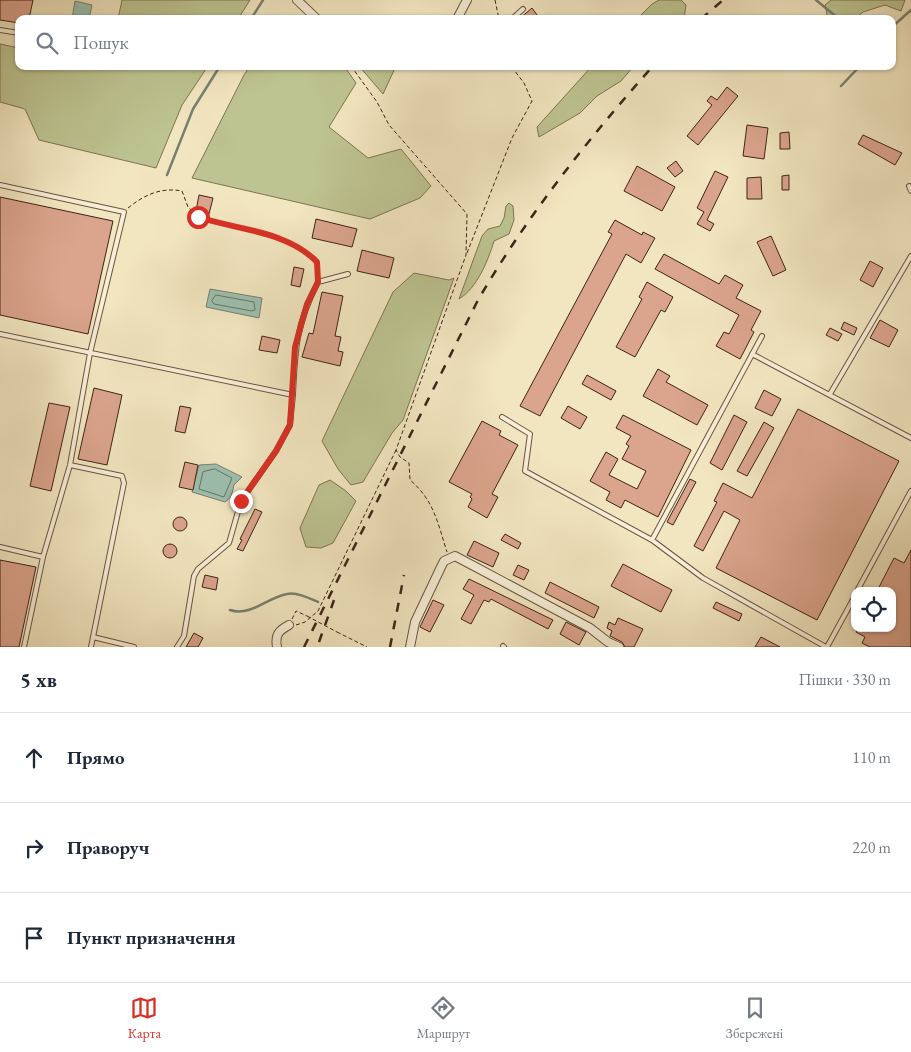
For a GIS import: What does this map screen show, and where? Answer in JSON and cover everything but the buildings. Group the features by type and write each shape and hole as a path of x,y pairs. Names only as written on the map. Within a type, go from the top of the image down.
{"street":[{"path":"297,0 313,15"},
{"path":"459,15 467,0"},
{"path":"410,647 415,622 441,567 449,558 455,556 590,628 608,642 619,647"},
{"path":"276,647 275,637 280,630 289,625"}],"lane":[{"path":"516,15 523,9"},
{"path":"0,30 15,32"},
{"path":"0,185 124,212 90,353 70,465 43,557 24,647"},
{"path":"830,394 911,256"},
{"path":"177,647 184,636 194,576 198,569 228,543 241,501 276,451 290,425 295,347 307,304 318,282 348,274"},
{"path":"0,334 293,395"},
{"path":"652,540 762,336"},
{"path":"752,354 911,438"},
{"path":"502,417 530,434 525,471 652,540 703,578 826,647 851,603"},
{"path":"70,465 122,476 124,484 91,647"},
{"path":"859,587 911,491"},
{"path":"0,547 43,557"},
{"path":"93,637 134,647"}],"path":[{"path":"495,0 498,15"},
{"path":"354,70 377,102 389,125 467,214 466,255"},
{"path":"289,625 305,622 318,611 396,450 466,255 512,138 532,101 524,83 514,70"},
{"path":"124,212 142,197 168,189 182,191 188,206 198,217 225,226 248,228 305,249 317,262 318,282"},
{"path":"396,450 400,457 409,464 410,480 424,492 430,502 449,558"},
{"path":"289,625 296,611 366,647"}],"green space":[{"path":"122,0 250,0 241,15 119,15"},
{"path":"659,0 681,0 686,5 685,15 641,15"},
{"path":"831,0 905,0 901,11 885,5 863,12 860,15 827,15 825,5"},
{"path":"0,44 15,47 15,70 205,70 182,105 156,168 39,140 25,109 0,102"},
{"path":"247,70 347,70 356,83 329,127 368,158 401,149 431,186 420,198 370,219 192,178"},
{"path":"362,70 394,70 383,94"},
{"path":"588,70 631,70 621,81 597,96 580,113 539,137 537,127"},
{"path":"509,203 513,206 514,220 509,234 494,241 489,257 476,281 459,299 482,236 488,229 500,226 504,218 506,206"},
{"path":"414,273 449,280 454,278 403,420 392,433 363,482 351,485 338,469 322,441 393,292"},
{"path":"330,480 356,501 333,543 321,548 306,547 300,528 319,485"}],"water":[{"path":"75,1 92,5 90,15 73,15"},
{"path":"210,289 262,298 259,318 206,307"},
{"path":"216,464 242,477 234,485 231,497 225,502 192,492 199,465"}],"waterway":[{"path":"254,15 263,0"},
{"path":"816,0 834,15"},
{"path":"896,23 911,10"},
{"path":"167,175 193,109 217,70"},
{"path":"841,86 856,70"},
{"path":"230,610 245,611 287,594 303,596 318,602"}],"railway":[{"path":"706,15 723,0"},
{"path":"304,647 478,300 538,208 582,150 650,70"},
{"path":"390,647 404,575"},
{"path":"319,642 334,600"}],"route":[{"path":"198,217 225,226 248,228 305,249 317,262 318,282 307,304 295,347 290,425 276,451 241,501"}]}
